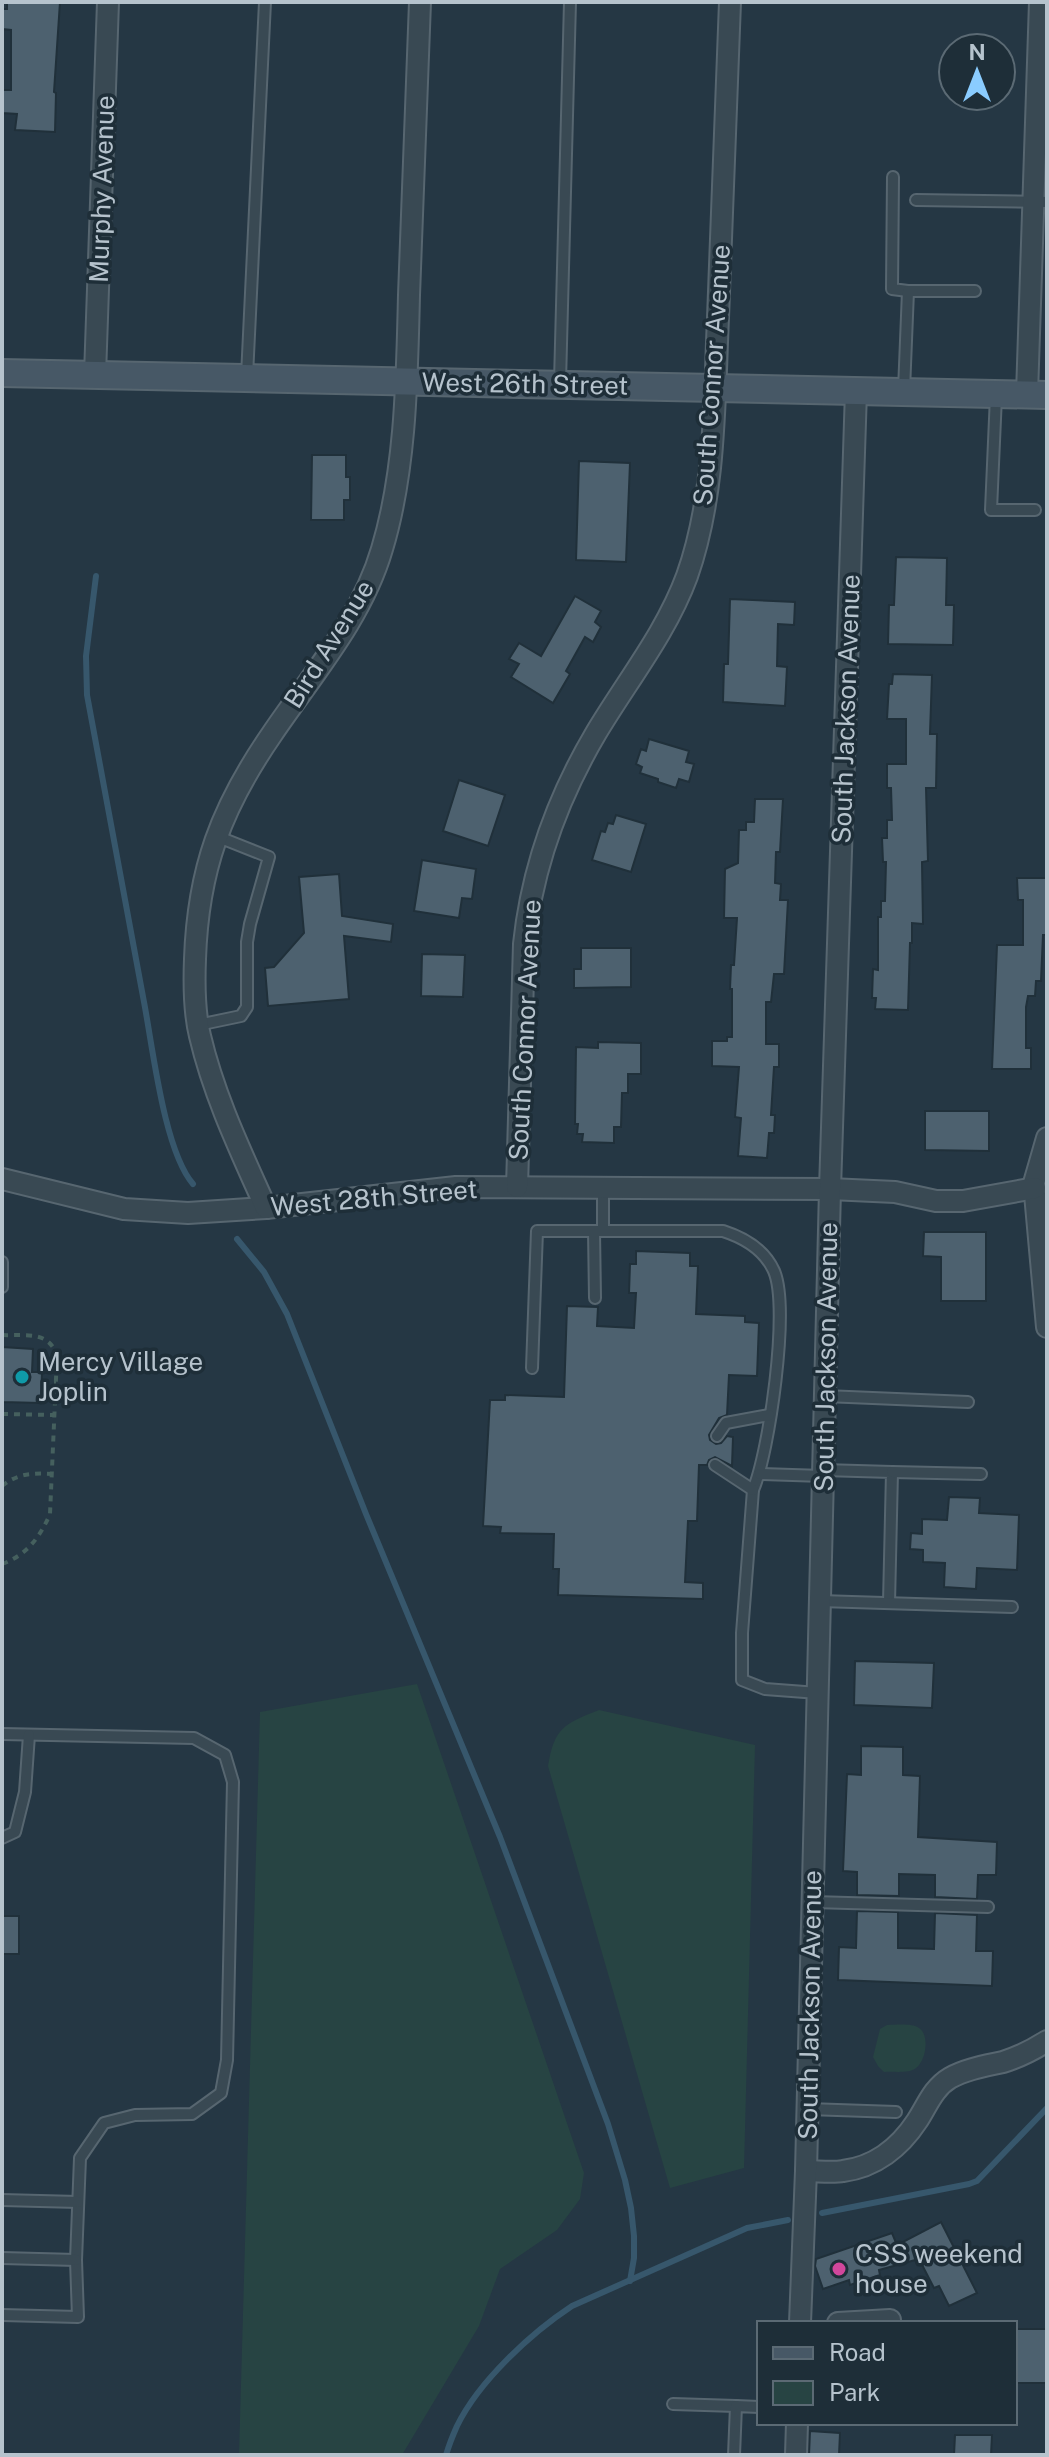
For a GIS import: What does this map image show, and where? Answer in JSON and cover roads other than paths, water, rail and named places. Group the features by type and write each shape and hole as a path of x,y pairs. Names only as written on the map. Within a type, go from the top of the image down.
{"main road":[{"name":"West 26th Street","path":"2,373 1037,394"}],"street":[{"name":"Murphy Avenue","path":"95,375 108,2"},
{"name":"Bird Avenue","path":"266,1208 225,1114 198,1025 194,978 196,921 201,889 216,836 230,801 249,767 354,615 370,583 391,517 406,381 420,2"},
{"name":"South Connor Avenue","path":"517,1187 524,944 535,876 559,804 573,773 665,623 687,576 707,491 715,388 730,2"},
{"path":"1037,394 1042,3"},
{"name":"South Jackson Avenue","path":"800,2321 830,1189 856,391"},
{"path":"1047,1138 1034,1183 1047,1327"},
{"name":"West 28th Street","path":"2,1179 124,1209 188,1213 266,1208 456,1187 830,1189 895,1192 936,1201 963,1201 1035,1188"},
{"path":"806,2171 843,2172 869,2164 899,2146 934,2092 949,2079 1030,2052 1047,2041"},
{"path":"873,2321 890,2320"},
{"path":"796,2455 797,2425"}],"lane":[{"path":"247,378 265,2"},
{"path":"559,384 570,2"},
{"path":"893,177 892,289 975,291"},
{"path":"916,200 1040,201"},
{"path":"903,392 908,291"},
{"path":"996,394 991,510 1035,510"},
{"path":"198,1025 241,1016 247,1007 247,942 269,857 216,836"},
{"path":"595,1298 603,1187"},
{"path":"532,1368 537,1231 723,1231 742,1238 762,1252 775,1273 778,1293 774,1402 769,1415 760,1474 753,1490 742,1633 742,1680 765,1689 818,1693"},
{"path":"2,1262 2,1287"},
{"path":"825,1396 968,1402"},
{"path":"717,1436 726,1423 769,1415"},
{"path":"715,1465 753,1490"},
{"path":"889,1603 892,1472"},
{"path":"760,1474 981,1474"},
{"path":"820,1601 1012,1607"},
{"path":"2,1734 194,1738 225,1755 233,1782 227,2060 221,2093 192,2114 135,2115 104,2123 80,2158 76,2260 78,2317 2,2315"},
{"path":"2,1838 15,1832 25,1792 29,1735"},
{"path":"813,1902 988,1907"},
{"path":"808,2109 896,2112"},
{"path":"2,2200 78,2202"},
{"path":"2,2258 76,2260"},
{"path":"673,2404 757,2407"},
{"path":"734,2455 736,2406"}],"waterway":[{"path":"96,576 86,656 87,695 161,1098 174,1148 193,1184"},
{"path":"237,1239 264,1272 287,1314 500,1837 608,2124 625,2180 634,2236 630,2281"},
{"path":"822,2213 977,2181 1047,2108"},
{"path":"446,2455 457,2426 492,2375 523,2344 572,2306 747,2228 788,2220"}],"place":[{"name":"Mercy Village Joplin","path":"22,1377"},
{"name":"CSS weekend house","path":"839,2269"}]}
